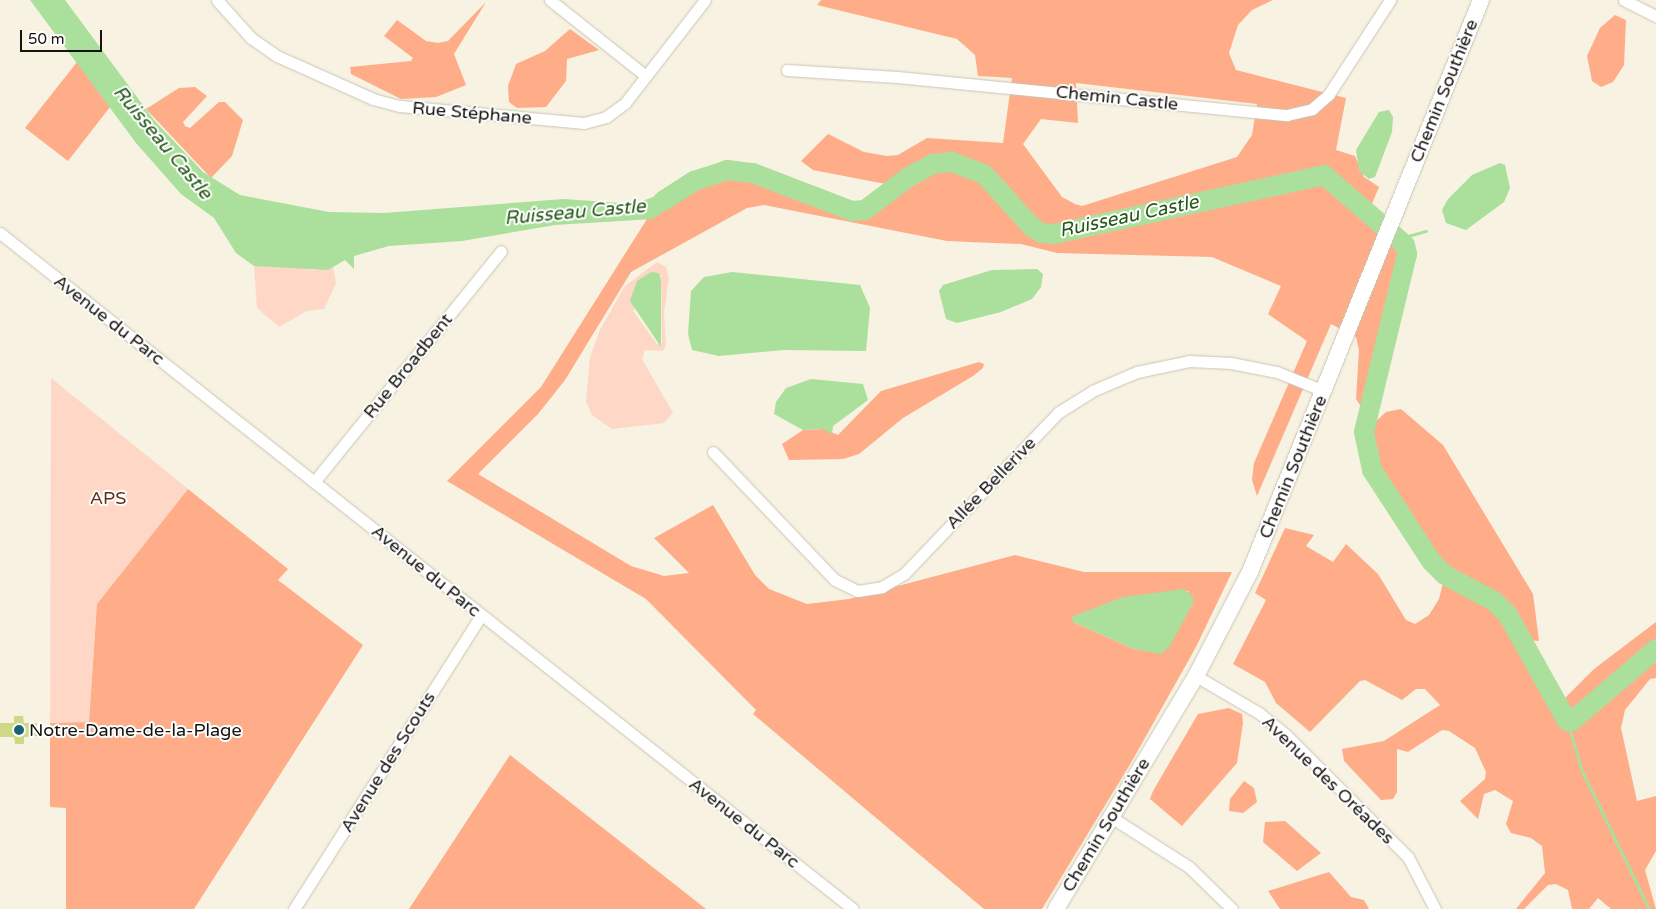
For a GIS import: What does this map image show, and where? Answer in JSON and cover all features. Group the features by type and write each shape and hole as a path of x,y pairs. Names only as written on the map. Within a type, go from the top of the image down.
{"street":[{"name":"Rue Stéphane","path":"216,0 251,38 277,56 373,99 400,106 584,123 616,111 646,76 705,0"},
{"path":"550,0 646,76"},
{"name":"Chemin Castle","path":"787,70 907,77 1287,115 1312,109 1326,98 1390,0"},
{"path":"1624,0 1656,16"},
{"name":"Chemin Southière","path":"1056,909 1196,676 1274,517 1380,246 1479,1"},
{"name":"Avenue du Parc","path":"0,233 853,909"},
{"name":"Rue Broadbent","path":"314,482 501,251"},
{"name":"Allée Bellerive","path":"712,452 835,580 858,591 882,587 904,574 1059,412 1092,391 1137,372 1189,361 1231,363 1277,372 1324,391"},
{"name":"Avenue des Scouts","path":"294,909 481,615"},
{"name":"Avenue des Oréades","path":"1196,676 1258,713 1285,734 1408,857 1435,909"},
{"path":"1111,817 1188,867 1232,909"}],"green space":[{"path":"657,262 666,267 669,277 664,313 666,345 663,351 645,350 642,359 673,413 664,423 612,429 592,415 586,401 590,357 600,330 625,286","holes":["661,275 662,344 657,344 633,311"]},
{"path":"283,265 314,270 333,267 336,283 324,309 307,311 279,327 257,308 254,266"},
{"name":"APS","path":"51,378 188,489 97,604 89,722 50,723"}],"shaded area":[{"path":"821,0 1273,0 1252,10 1238,25 1229,53 1236,70 1346,98 1336,150 1355,156 1364,177 1379,187 1369,211 1405,245 1407,255 1366,414 1356,399 1359,350 1356,337 1331,324 1257,496 1252,480 1254,463 1307,341 1268,314 1281,286 1212,257 1057,253 1021,244 947,241 764,205 747,208 631,272 565,380 538,414 478,474 631,566 664,576 689,573 654,538 713,505 755,575 769,589 807,604 849,599 1015,555 1084,572 1232,572 1196,647 1132,761 1042,909 984,909 753,714 756,710 646,599 447,481 541,387 647,219 686,195 686,186 694,181 727,170 753,173 852,211 865,210 896,186 813,170 801,161 828,134 864,152 887,156 898,155 927,138 1003,143 1012,78 978,76 975,55 957,39 817,5","holes":["1076,83 1257,104 1252,135 1237,157 1082,206 1075,204 1062,197 1023,144 1041,119 1078,123","1189,591 1134,649 1073,622"]},
{"path":"486,2 454,54 466,85 436,97 401,99 351,74 350,67 411,61 413,58 384,36 397,20 426,41 438,43 448,41"},
{"path":"1615,15 1626,20 1624,65 1613,82 1601,87 1592,81 1587,56 1600,28"},
{"path":"570,29 599,50 567,59 566,81 546,107 517,108 509,102 508,86 516,64 545,51"},
{"path":"77,62 110,107 68,161 25,128"},
{"path":"195,87 207,96 183,122 185,126 190,128 219,102 225,102 243,120 232,156 211,178 146,109 179,88"},
{"path":"979,362 984,364 983,368 973,376 903,418 859,454 843,459 789,460 782,444 803,430 824,429 838,435 881,391"},
{"path":"1401,409 1443,445 1533,594 1539,641 1525,640 1559,704 1594,669 1656,622 1656,678 1650,679 1625,710 1621,728 1637,801 1656,796 1656,851 1645,870 1656,909 1611,909 1598,898 1589,909 1572,909 1568,890 1556,884 1548,885 1524,909 1516,909 1545,873 1542,846 1531,838 1511,833 1506,824 1513,801 1495,790 1484,794 1478,819 1460,801 1485,779 1486,772 1475,748 1449,731 1442,730 1408,752 1397,749 1397,792 1393,799 1381,800 1344,761 1342,749 1384,741 1440,705 1425,689 1416,689 1402,700 1365,680 1360,681 1310,732 1276,703 1265,682 1233,664 1266,600 1255,593 1285,528 1314,535 1306,546 1333,562 1346,544 1378,574 1406,620 1415,624 1429,615 1439,599 1445,575 1431,561 1372,470 1366,453 1364,432 1386,412"},
{"path":"188,489 288,569 278,580 363,645 194,909 66,909 66,808 50,807 50,723 89,722 97,604"},
{"path":"1229,708 1242,714 1243,723 1237,763 1182,826 1150,799 1153,791 1198,714"},
{"path":"510,755 706,909 409,909"},
{"path":"1244,781 1254,788 1257,802 1243,813 1229,811 1230,799"},
{"path":"1285,821 1321,853 1297,871 1263,842 1265,822"},
{"path":"1329,872 1351,897 1364,900 1369,909 1280,909 1268,891"}],"water":[{"path":"30,0 65,0 154,120 203,172 240,195 329,212 384,213 564,199 635,204 663,193 678,182 686,186 686,195 653,219 555,225 462,241 389,246 354,256 354,269 345,260 328,270 254,266 236,253 214,218 181,194 136,143"},
{"path":"1389,110 1393,117 1392,132 1375,177 1369,179 1359,171 1356,150 1379,112"},
{"path":"1500,163 1505,165 1510,188 1504,202 1466,230 1446,223 1442,210 1448,199 1472,175"},
{"path":"1037,269 1043,274 1041,287 1032,299 1001,312 957,323 946,319 939,291 943,285 992,270"},
{"path":"651,272 659,273 661,280 661,347 630,301 637,281"},
{"path":"732,272 860,285 870,308 866,351 784,350 719,356 692,350 688,334 691,291 704,277"},
{"path":"811,379 863,384 868,400 833,426 832,434 824,429 803,430 774,414 776,402 786,388"},
{"path":"1184,589 1193,597 1193,603 1170,646 1161,654 1134,649 1073,622 1071,617 1123,597"}],"building":[{"name":"Notre-Dame-de-la-Plage","path":"14,716 23,716 24,723 37,723 37,736 24,737 24,744 15,744 14,737 0,737 0,723 14,723"}],"waterway":[{"name":"Ruisseau Castle","path":"663,201 694,181 727,170 753,173 852,211 865,210 907,178 932,164 952,162 984,174 1031,226 1041,233 1054,234 1324,175 1405,245 1407,254 1364,432 1372,470 1431,561 1445,575 1494,601 1508,615 1567,721 1572,721 1656,649"},
{"path":"1401,238 1426,231"},
{"path":"1567,721 1582,771 1649,909"}],"place":[{"name":"Notre-Dame-de-la-Plage","path":"19,730"}]}
